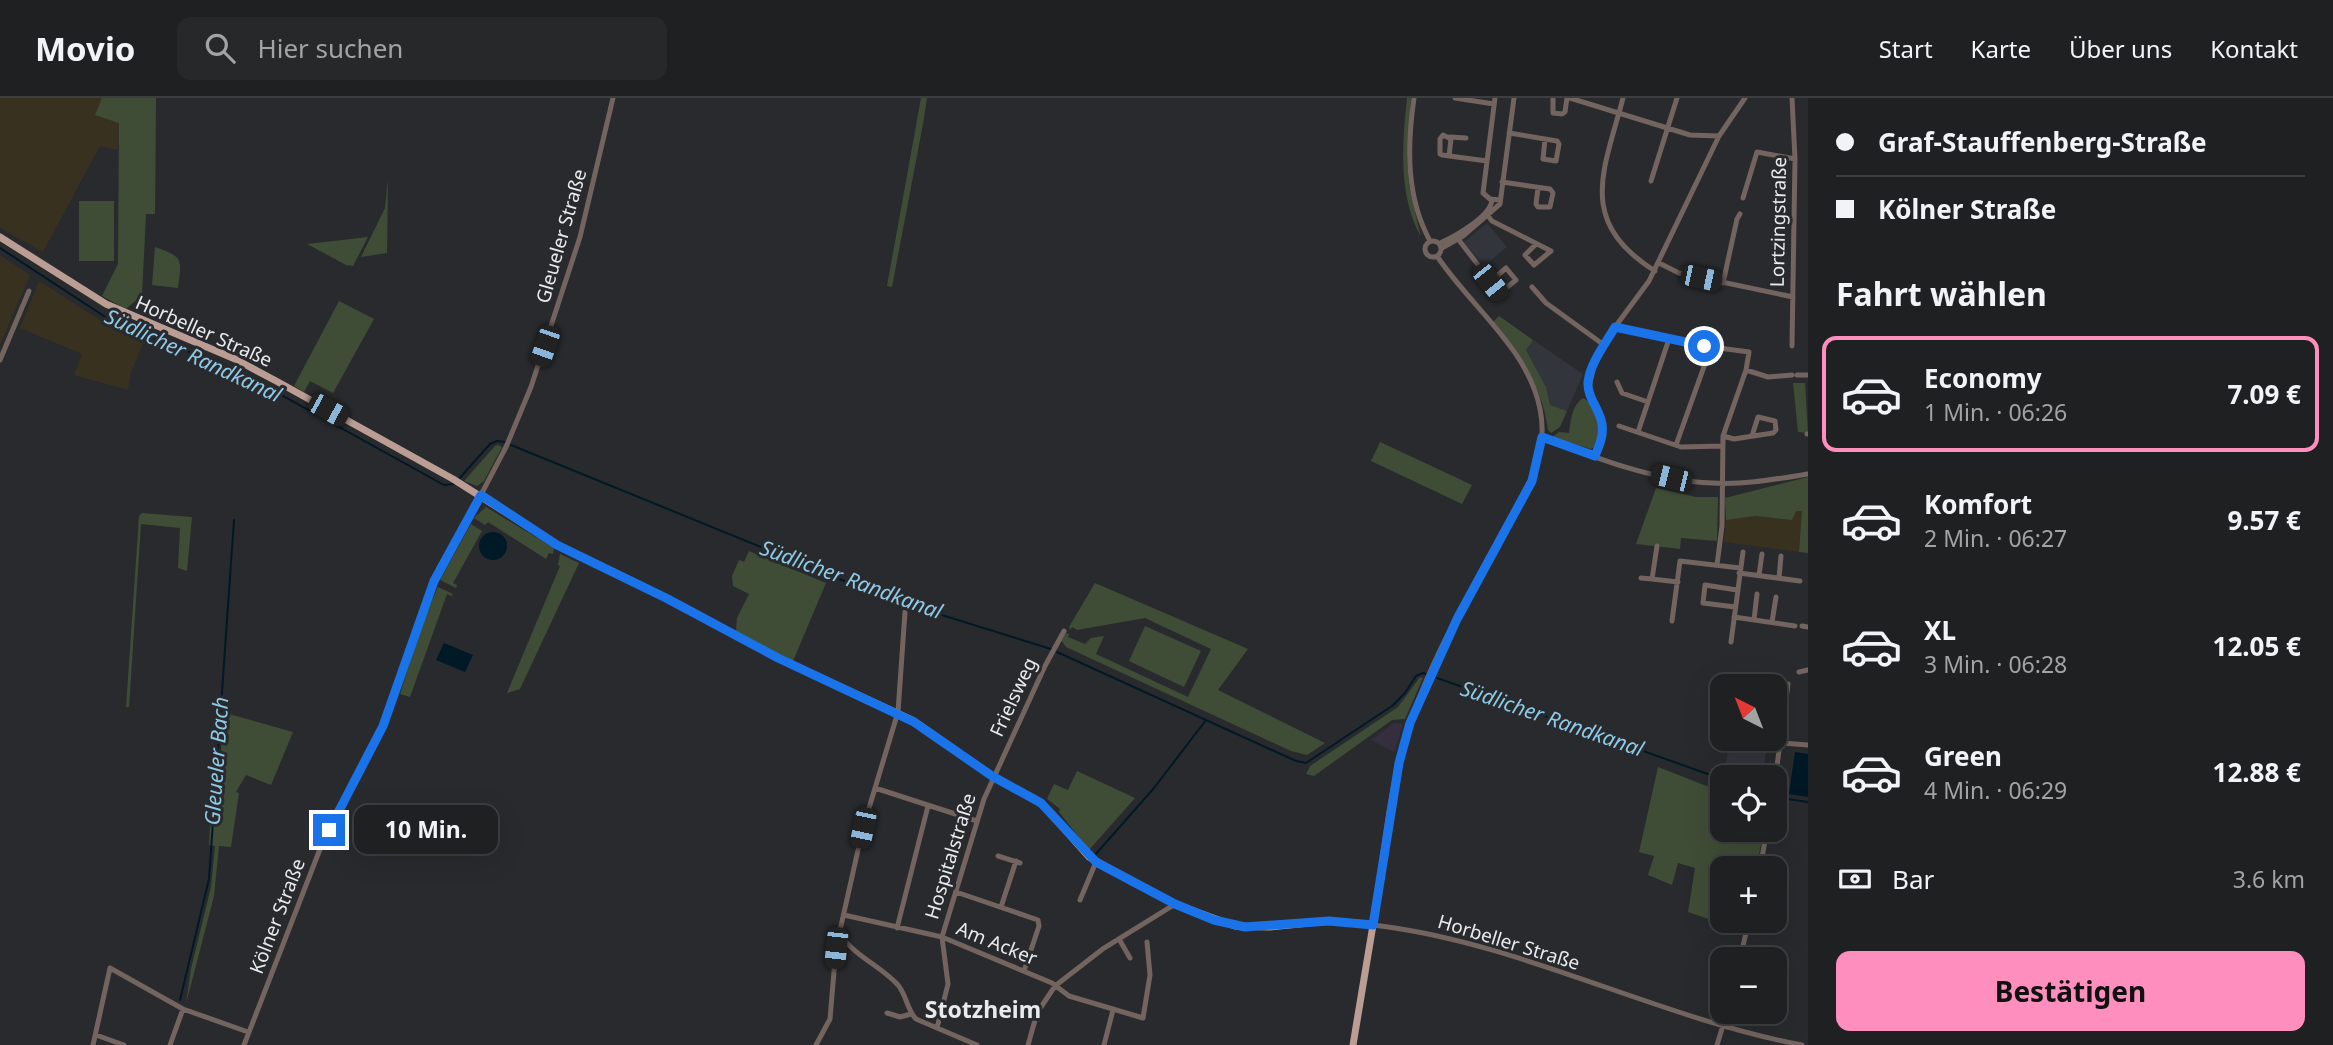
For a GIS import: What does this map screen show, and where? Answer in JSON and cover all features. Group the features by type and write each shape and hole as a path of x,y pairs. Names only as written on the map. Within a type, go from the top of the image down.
{"main road":[{"name":"Horbeller Straße","path":"0,237 106,304 240,361 481,495 557,545 666,598 778,658 898,712 930,731 992,776 1041,803 1096,862 1175,904 1214,920 1245,927 1329,921 1373,925"},
{"path":"1353,1045 1373,925"}],"street":[{"name":"Gleueler Straße","path":"481,495 506,447 531,387 578,246 614,98"},
{"path":"1455,98 1495,100"},
{"path":"1485,98 1495,100"},
{"path":"1415,99 1409,145 1411,180 1421,220 1430,241 1441,246 1458,239 1497,209 1514,98"},
{"path":"1553,98 1553,113 1565,112 1568,98 1690,135 1719,136"},
{"path":"1623,98 1602,172 1604,208 1619,240 1629,252 1655,271"},
{"path":"1651,181 1677,98"},
{"path":"1595,456 1602,437 1602,423 1591,398 1588,382 1604,345 1655,271 1719,136 1745,98"},
{"name":"Lortzingstraße","path":"1792,98 1795,159 1792,346"},
{"path":"1495,100 1483,193 1492,199 1500,200"},
{"path":"1509,134 1545,139 1559,142 1557,160 1554,162 1542,158 1545,139"},
{"path":"1466,138 1442,137 1439,152 1448,156 1487,161"},
{"path":"1448,156 1450,137"},
{"path":"1743,198 1757,149 1795,159"},
{"path":"1502,182 1538,188"},
{"path":"1437,256 1441,246 1490,209 1492,199"},
{"path":"1723,283 1737,219 1741,214"},
{"path":"1488,216 1492,221 1551,251 1534,265 1525,255 1536,244"},
{"path":"1458,239 1490,282 1500,293 1516,280 1506,268 1490,282"},
{"path":"1430,241 1425,252 1430,257 1437,256"},
{"path":"1373,925 1399,758 1432,671 1468,598 1532,481 1542,437 1540,407 1529,376 1510,347 1460,289 1437,256"},
{"path":"1659,263 1679,273 1793,297"},
{"path":"1532,287 1546,303 1604,345"},
{"path":"0,360 29,291"},
{"path":"1615,327 1711,347 1747,351 1746,370 1723,436 1722,526 1717,565"},
{"path":"1638,432 1669,339"},
{"path":"1676,445 1711,347"},
{"path":"1746,370 1768,377 1808,375"},
{"path":"1617,382 1622,393 1648,402"},
{"path":"1723,436 1734,439 1773,433 1776,430 1775,421 1758,417 1752,436"},
{"path":"1619,426 1676,445 1722,446"},
{"path":"1542,437 1671,478 1722,484 1808,474"},
{"name":"Kölner Straße","path":"244,1045 326,837 383,726 427,598 481,495"},
{"path":"1653,579 1657,546"},
{"path":"1731,642 1743,551"},
{"path":"1759,575 1762,554"},
{"path":"1779,578 1781,556"},
{"path":"1672,621 1680,561 1717,565 1800,581"},
{"path":"1641,578 1678,582"},
{"path":"1735,607 1703,603 1705,585 1737,590"},
{"path":"1754,620 1757,594"},
{"path":"1772,622 1776,597"},
{"path":"819,1044 831,1014 836,948 875,788 898,712 905,612"},
{"path":"1734,617 1795,626"},
{"name":"Frielsweg","path":"992,776 1064,631"},
{"path":"1798,672 1808,670"},
{"path":"1787,694 1788,684"},
{"path":"1787,743 1808,745"},
{"name":"Hospitalstraße","path":"937,1028 947,984 942,937 992,776"},
{"path":"875,788 977,821"},
{"path":"897,928 928,806"},
{"path":"999,856 1018,862 1001,906"},
{"path":"1080,900 1096,862"},
{"path":"956,892 1036,918 1039,923 1024,971"},
{"path":"1028,1045 1037,1013 1055,986 1119,939 1175,904"},
{"name":"Am Acker","path":"844,915 942,937 1024,971 1069,996 1143,1018 1150,975 1147,942"},
{"name":"Horbeller Straße","path":"1373,925 1457,940 1722,1027 1802,1045"},
{"path":"840,934 849,947 898,985 911,1014 922,1023 977,1045"},
{"path":"1119,939 1130,958"},
{"path":"836,948 849,947"},
{"path":"93,1045 110,968 183,1009 248,1032"},
{"path":"170,1045 183,1009"},
{"path":"1104,1045 1113,1010"},
{"path":"887,1013 900,1017 911,1014"},
{"path":"1717,1045 1723,1024"},
{"path":"96,1035 124,1045"}],"shaded area":[{"path":"0,98 120,98 118,150 100,146 43,252 0,228"},
{"path":"1487,223 1507,247 1484,266 1464,242"},
{"path":"0,255 30,275 0,345"},
{"path":"39,281 111,327 145,339 131,372 128,390 74,375 82,354 20,328"},
{"path":"1533,340 1583,374 1567,411 1550,405 1546,387 1526,350"},
{"path":"1796,510 1802,511 1799,552 1724,542 1726,520 1756,516 1792,520"},
{"path":"1394,723 1403,724 1394,752 1371,740"},
{"path":"1728,751 1766,751 1764,765 1726,765"}],"green space":[{"path":"102,98 156,98 155,214 146,214 142,295 126,309 102,296 118,264 119,123 95,115"},
{"path":"921,98 927,98 892,287 887,286"},
{"path":"1407,98 1411,98 1407,160 1409,186 1421,237 1408,204 1405,187 1403,151"},
{"path":"388,179 387,253 361,257 385,208"},
{"path":"79,201 114,201 114,261 79,261"},
{"path":"368,237 353,266 346,265 307,244"},
{"path":"155,247 176,256 180,264 178,288 152,285"},
{"path":"339,301 374,319 333,393 310,381 304,392 294,386"},
{"path":"1499,316 1533,340 1526,350 1546,387 1550,405 1567,411 1560,427 1551,433 1541,399 1529,372 1493,322"},
{"path":"1793,383 1805,383 1808,433 1798,432"},
{"path":"1583,398 1593,407 1598,419 1598,440 1596,446 1591,449 1552,437 1559,432 1569,433 1574,410"},
{"path":"1380,442 1472,485 1462,504 1371,461"},
{"path":"495,446 502,447 484,481 477,486 464,481"},
{"path":"1808,477 1808,553 1799,552 1802,511 1796,511 1792,520 1756,516 1726,520 1725,498"},
{"path":"1656,488 1696,497 1718,497 1717,541 1681,538 1680,549 1636,544"},
{"path":"486,507 554,548 553,554 549,553 546,559 488,522 485,525 474,518"},
{"path":"142,513 192,517 187,571 178,568 180,528 141,524 129,707 126,707 139,516"},
{"path":"471,524 482,531 453,583 457,585 456,588 440,580"},
{"path":"749,551 826,583 793,661 736,631 737,618 749,594 733,586 732,576 739,560 744,562"},
{"path":"560,554 579,563 520,689 507,693 560,566"},
{"path":"1095,583 1248,649 1218,690 1325,743 1307,755 1291,751 1066,647 1061,640 1066,633 1069,634 1068,637 1085,644 1091,638 1104,636 1096,654 1188,697 1211,649 1145,618 1077,630 1072,627 1070,630 1069,627"},
{"path":"438,587 453,594 447,594 410,697 400,694 424,619"},
{"path":"1145,626 1201,651 1184,687 1129,661"},
{"path":"1420,677 1423,678 1405,719 1392,720 1314,776 1306,774 1310,766 1398,707"},
{"path":"229,714 293,732 271,785 246,775 236,792 239,793 231,847 219,846 214,896 186,1004 191,969 211,887 215,846 209,845 212,789 219,790 223,715"},
{"path":"1658,767 1710,787 1710,842 1761,842 1759,856 1710,856 1710,920 1688,912 1695,868 1678,863 1672,885 1648,875 1654,856 1639,852"},
{"path":"1077,771 1135,798 1089,850 1059,812 1060,809 1047,799 1054,784 1068,790"}],"water":[{"path":"493,532 503,536 507,546 503,556 493,560 483,556 479,546 483,536"},
{"path":"444,643 473,655 465,672 436,660"},
{"path":"1795,752 1808,754 1808,797 1789,794"}],"waterway":[{"name":"Südlicher Randkanal","path":"0,248 113,322 238,371 444,485 454,484"},
{"name":"Südlicher Randkanal","path":"458,480 490,444 505,442"},
{"name":"Südlicher Randkanal","path":"511,445 881,596 1051,649"},
{"name":"Gleueler Bach","path":"180,1000 209,879 234,520"},
{"name":"Südlicher Randkanal","path":"1057,652 1296,761 1306,763 1392,706 1416,676 1423,673 1710,775"},
{"path":"1095,855 1154,788 1206,720"},
{"name":"Südlicher Randkanal","path":"1787,799 1808,802"}],"district":[{"name":"Stotzheim","path":"983,1010"}],"route":[{"path":"329,830 383,726 434,581 481,495 527,528 557,545 666,598 778,658 898,712 930,731 992,776 1041,803 1053,813 1081,849 1096,862 1175,904 1235,926 1269,927 1310,921 1373,925 1389,817 1410,723 1457,619 1532,481 1539,460 1542,437 1595,456 1603,430 1588,382 1615,327 1704,346"}]}
